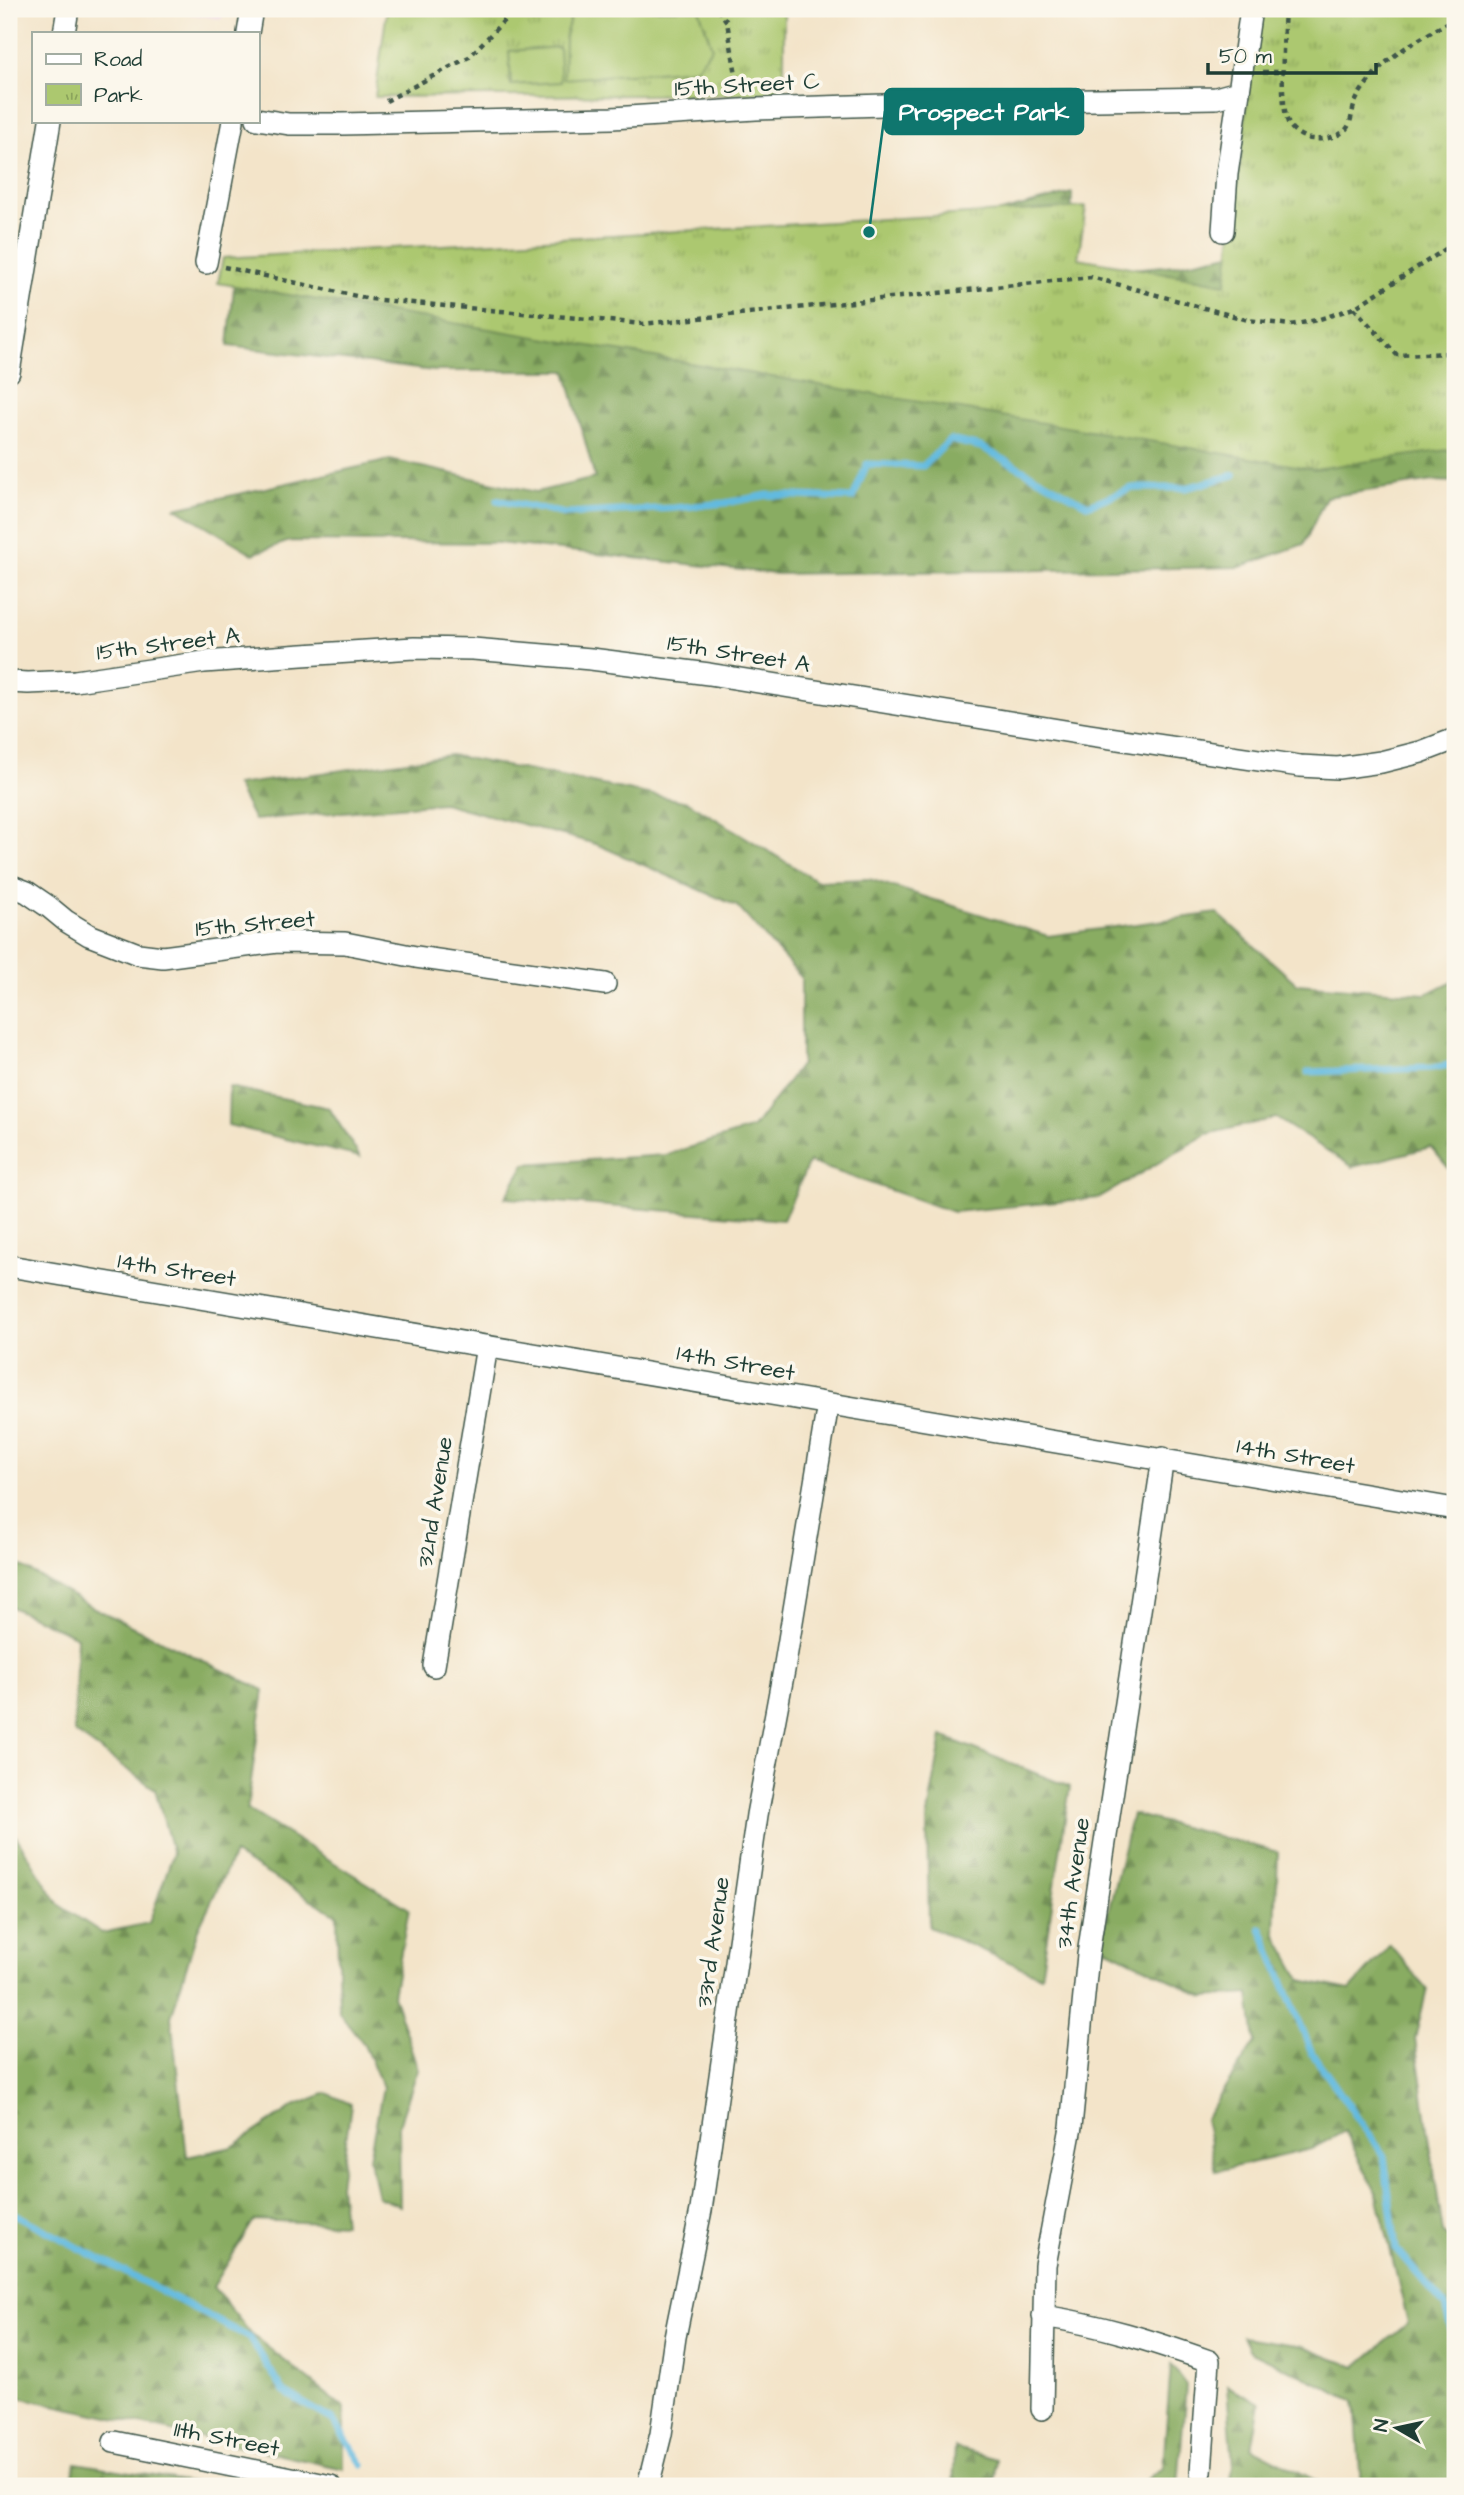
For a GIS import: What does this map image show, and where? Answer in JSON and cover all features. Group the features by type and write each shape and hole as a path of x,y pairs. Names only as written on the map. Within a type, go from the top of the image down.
{"street":[{"path":"64,32 68,9"},
{"path":"248,32 252,9"},
{"path":"1223,232 1227,174 1251,9"},
{"name":"15th Street C","path":"259,119 289,124 356,124 612,118 743,110 980,102 1216,98 1238,92"},
{"path":"9,372 50,122"},
{"path":"206,263 233,122"},
{"name":"15th Street A","path":"9,681 75,681 204,662 302,655 414,648 473,649 591,659 709,674 1300,766 1338,768 1381,762 1422,752 1455,739"},
{"name":"15th Street","path":"9,885 27,891 89,935 138,954 163,957 277,942 345,943 416,957 605,984"},
{"name":"14th Street","path":"9,1266 1455,1509"},
{"name":"32nd Avenue","path":"434,1665 487,1346"},
{"name":"33rd Avenue","path":"648,2486 661,2434 676,2337 701,2210 757,1815 828,1404"},
{"name":"34th Avenue","path":"1042,2409 1045,2264 1071,2127 1088,1955 1163,1458"},
{"path":"1043,2316 1082,2322 1141,2337 1209,2361 1201,2472"},
{"name":"11th Street","path":"114,2442 331,2486"}],"path":[{"path":"377,106 469,57 515,9"},
{"path":"718,9 727,22 743,110"},
{"path":"1285,9 1284,96 1288,122 1307,139 1320,139 1343,133 1349,126 1356,100 1379,68 1455,18"},
{"path":"206,263 370,299 643,324 1091,277 1248,320 1304,324 1354,308 1455,243"},
{"path":"1354,308 1397,355 1450,353 1455,350"}],"shaded area":[{"path":"158,9 224,9 222,19"}],"green space":[{"path":"387,9 784,9 784,94 375,97"},
{"path":"573,9 699,9 712,47 696,69 564,79 565,36"},
{"path":"1258,9 1455,9 1455,449 1314,469 218,283 223,258 1086,207 1078,258 1226,284"},
{"path":"559,47 561,82 511,85 509,51"},
{"path":"1072,193 1070,259 1107,271 1176,265 1240,252 1455,369 1455,482 1434,481 1326,497 1304,544 1240,567 778,574 498,543 290,541 253,554 176,508 390,460 536,492 595,478 566,371 434,371 228,346 236,267 975,219"},
{"path":"450,755 688,802 817,881 869,879 1048,936 1217,913 1297,984 1426,994 1455,980 1455,1176 1431,1147 1353,1167 1276,1118 1207,1134 1099,1198 953,1212 809,1162 783,1220 505,1198 525,1164 666,1155 753,1128 801,1064 801,977 737,906 596,844 443,803 254,820 236,785"},
{"path":"229,1087 329,1108 360,1157 228,1125"},
{"path":"14,1562 92,1607 264,1690 247,1809 409,1909 393,1995 418,2069 399,2125 400,2206 378,2197 369,2158 383,2087 363,2043 339,2012 337,1915 234,1854 198,1929 171,2017 187,2157 232,2147 294,2106 327,2093 351,2104 340,2185 344,2224 254,2220 213,2287 251,2334 344,2408 344,2469 9,2395 9,1825 59,1905 102,1933 149,1923 173,1854 155,1789 74,1732 77,1637 9,1606 9,1569"},
{"path":"942,1736 1070,1787 1041,1976 929,1927 927,1820"},
{"path":"1132,1814 1278,1852 1275,1933 1301,1980 1350,1990 1390,1945 1427,1989 1415,2039 1443,2233 1455,2245 1455,2486 1361,2486 1355,2401 1250,2351 1243,2337 1303,2346 1356,2367 1408,2323 1377,2194 1345,2131 1311,2149 1216,2171 1205,2119 1255,2042 1249,1994 1205,1997 1100,1945"},
{"path":"1171,2365 1186,2385 1178,2486 1138,2486 1163,2467"},
{"path":"1227,2386 1260,2403 1252,2448 1319,2482 1319,2486 1234,2486 1231,2480 1233,2466"},
{"path":"955,2448 997,2459 994,2486 953,2486"},
{"path":"76,2463 215,2486 70,2486"}],"waterway":[{"path":"497,500 565,514 674,508 768,495 853,498 867,464 923,466 950,440 981,447 1088,505 1132,488 1186,488 1234,475"},
{"path":"1308,1072 1432,1068 1455,1064"},
{"path":"1261,1928 1312,2053 1384,2156 1396,2249 1445,2306 1455,2344"},
{"path":"9,2211 250,2338 284,2392 333,2420 363,2465"}],"place":[{"name":"Prospect Park","path":"869,232"}]}
